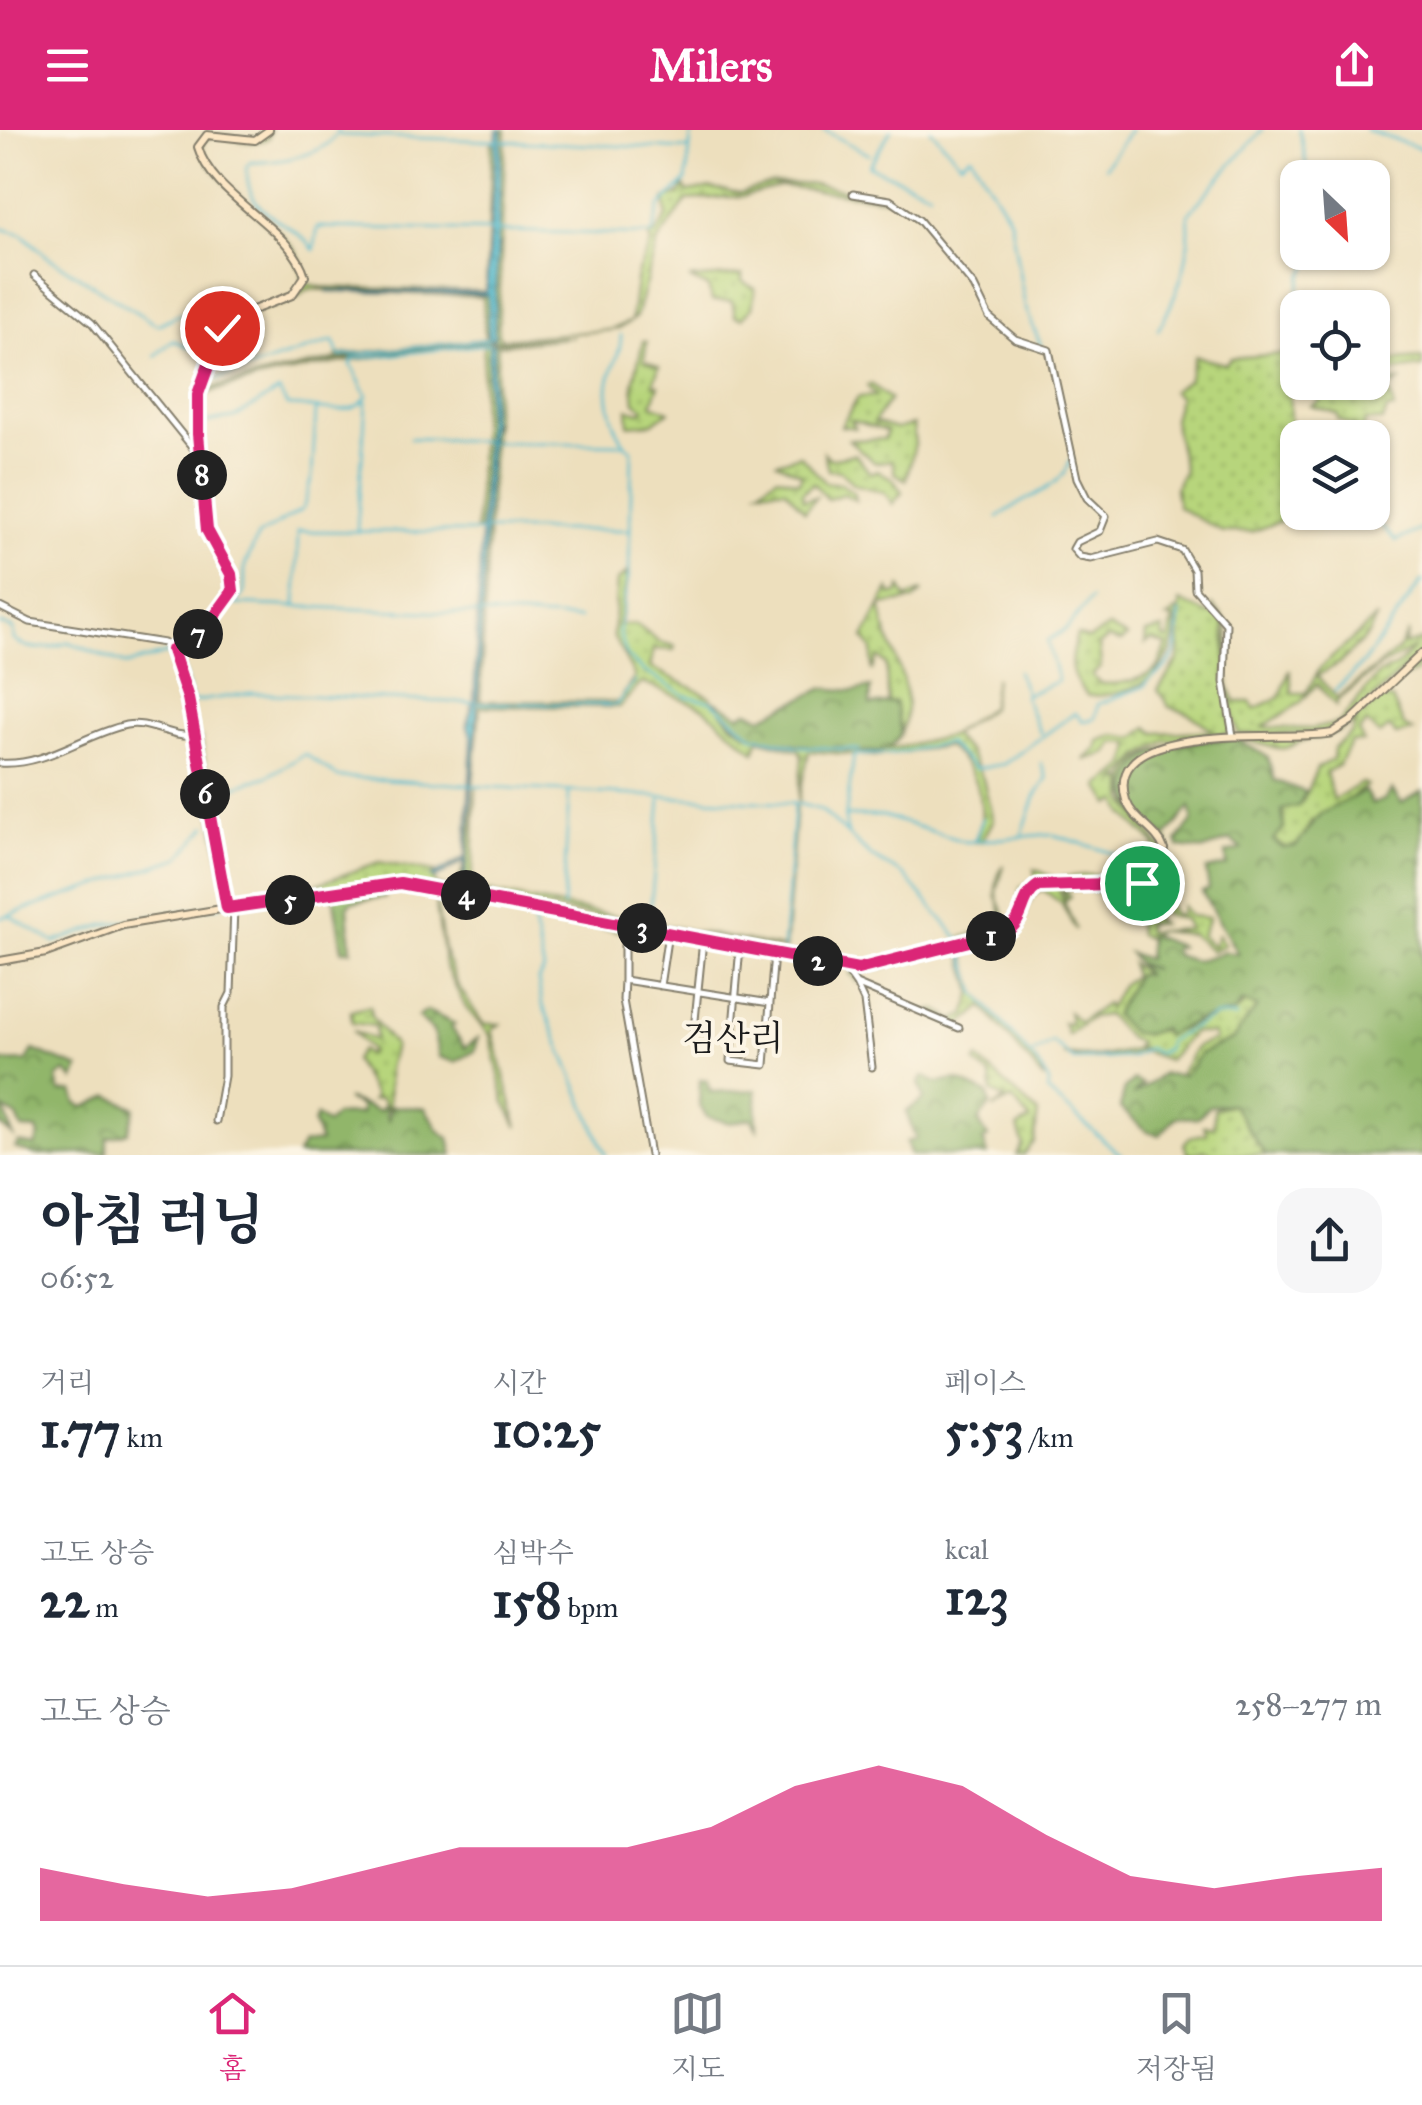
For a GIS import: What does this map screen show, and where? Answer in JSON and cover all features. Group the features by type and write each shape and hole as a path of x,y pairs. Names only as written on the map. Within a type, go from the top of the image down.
{"street":[{"path":"172,650 209,624 233,591 231,574 207,530 200,458 198,394 219,333 235,317 292,295 305,276 296,257 214,175 201,156 199,142 212,133 258,140 269,130"},
{"path":"853,194 890,200 918,220 959,266 989,317 1015,339 1050,350 1077,478 1087,498 1106,516 1100,531 1076,542 1073,549 1080,557 1091,559 1158,542 1182,550 1194,570 1195,589 1226,624 1224,682 1234,736"},
{"path":"34,274 92,324 200,458"},
{"path":"0,607 30,622 164,643 172,650 230,907 231,993 224,1007 224,1076 216,1122"},
{"path":"0,961 46,953 123,925 386,882 844,967 876,966 1005,932 1018,922 1027,896 1038,886 1129,886 1147,881 1160,866 1164,849 1127,802 1126,784 1134,766 1168,743 1234,736 1322,736 1337,731 1422,653"},
{"path":"0,763 36,760 130,724 179,737 194,735"},
{"path":"624,925 623,1000 650,1155"},
{"path":"660,986 668,933"},
{"path":"694,1030 703,940"},
{"path":"740,947 730,1061 765,1065 774,953"},
{"path":"844,967 864,1001 872,1067"},
{"path":"624,980 770,1003"},
{"path":"856,984 958,1028"}],"green space":[{"path":"270,130 268,138 260,141 252,142 219,137 203,140 212,136 219,136 255,141"},
{"path":"502,130 506,130 498,336 503,339 581,333 369,352 204,392 202,385 210,360 226,330 245,315 294,296 303,283 299,265 286,246 217,172 294,249 304,266 307,283 320,287 486,292 307,289 288,302 251,313 230,328 216,350 204,389 337,359 337,355 485,339 483,297 335,290 489,295 489,340 494,339"},
{"path":"492,142 497,142 486,292"},
{"path":"771,184 815,184 890,199 780,186 744,196 687,200 658,241 636,317 631,320 637,274 651,243 648,235 655,235 667,217 665,199 679,195 684,185 687,192 711,188 740,193"},
{"path":"742,275 742,281 755,289 752,308 742,318 735,316 732,301 712,301 708,287 689,279"},
{"path":"573,337 498,345 480,701 618,702 635,677 613,636 617,581 628,572 619,625 637,625 659,642 675,646 674,650 654,649 650,667 709,696 732,724 753,736 797,746 869,752 949,736 991,707 995,677 991,708 951,735 968,751 983,779 993,821 982,841 975,842 981,815 978,789 965,765 946,746 875,756 809,751 798,803 802,757 799,750 758,739 755,752 704,708 642,682 619,707 480,706 473,785 494,344 489,345 480,531 476,531 484,344 342,362 237,385 202,395 201,400 200,395 246,381 338,361 432,348"},
{"path":"643,341 647,342 644,360 659,367 653,384 659,385 652,404 669,411 653,423 629,425 628,409 641,412 644,408 635,402 633,384"},
{"path":"1280,354 1280,400 1290,400 1291,420 1280,420 1280,521 1252,532 1223,532 1178,507 1175,488 1184,470 1173,419 1179,397 1172,391 1188,380 1195,356 1225,364 1231,358"},
{"path":"1422,358 1422,367 1390,372 1390,361"},
{"path":"871,384 890,399 874,422 896,429 913,425 915,444 906,480 895,473 892,460 875,463 849,440 884,439 887,431 851,420 855,428 841,426 858,397 876,396 867,386"},
{"path":"1390,393 1394,409 1387,410 1383,420 1340,420 1338,414 1311,406 1321,400 1390,400"},
{"path":"824,453 830,459 855,454 870,473 878,471 892,478 902,492 893,504 884,492 853,484 841,471 828,470"},
{"path":"800,455 826,483 840,483 853,492 855,500 844,494 828,499 813,483 802,493 803,500 816,497 805,511 785,489 759,489 778,476 799,482 802,474 777,462"},
{"path":"901,587 906,598 923,591 914,600 881,605 904,684 906,716 901,733 895,703 888,703 886,664 878,657 872,671 872,650 864,638 889,589 891,595 898,594"},
{"path":"1180,602 1220,618 1224,625 1231,733 1165,741 1140,756 1117,781 1125,779 1125,801 1162,849 1154,872 1133,884 1039,884 1012,927 961,942 960,938 1002,926 999,901 1009,924 1016,915 1021,887 1036,879 1034,869 1055,878 1090,875 1132,880 1153,866 1155,844 1124,814 1118,801 1110,804 1099,786 1125,764 1131,743 1115,742 1108,753 1084,760 1098,748 1098,741 1115,735 1135,738 1148,727 1155,733 1214,731 1188,713 1169,707 1158,690 1179,659 1180,610 1174,640 1162,666 1142,684 1117,693 1088,696 1077,682 1071,661 1077,635 1089,639 1109,627 1127,637 1121,642 1108,638 1099,645 1101,667 1092,675 1099,683 1121,683 1157,668 1167,645 1152,640 1145,644 1146,633 1163,629 1164,638 1169,639 1173,618 1167,618 1180,608"},
{"path":"1377,617 1368,635 1340,663 1317,676 1337,698 1397,651 1408,632 1404,645 1422,640 1422,652 1342,727 1322,734 1238,734 1226,683 1228,630 1229,688 1235,702 1250,702 1255,709 1280,697 1290,669 1292,693 1306,693 1320,668","holes":["1414,648 1398,665 1377,676 1339,723 1312,729 1263,727 1300,703 1317,684 1336,706 1337,701 1378,668"]},
{"path":"1422,655 1417,671 1391,687"},
{"path":"871,687 870,705 895,702 901,733 885,750 819,747 752,735 711,699 740,715 748,711 762,717 824,688 854,691"},
{"path":"1379,699 1392,699 1404,726 1413,731 1396,735 1390,727 1380,735 1366,723 1359,731 1363,742 1351,742 1338,766 1326,772 1333,800 1362,783 1367,785 1337,809 1311,821 1300,843 1290,850 1273,840 1284,828 1282,810 1303,801 1317,768 1333,759 1334,748 1352,733 1356,721 1328,735"},
{"path":"1268,737 1312,738 1280,748 1226,738"},
{"path":"201,739 213,817 232,898 312,886 379,862 435,872 431,876 437,886 457,889 465,860 464,892 476,787 472,889 783,948 796,805 785,950 400,882 230,905 198,744"},
{"path":"1236,739 1268,757 1274,780 1305,792 1299,806 1282,810 1284,828 1273,840 1283,848 1296,846 1320,814 1365,791 1372,804 1384,800 1392,790 1402,803 1422,791 1422,1155 1265,1155 1232,1104 1209,1106 1197,1118 1176,1117 1160,1135 1147,1131 1120,1108 1125,1088 1134,1080 1142,1084 1133,1095 1163,1074 1184,1075 1201,1053 1233,1039 1257,1007 1242,1002 1234,1013 1198,1020 1165,1036 1162,1028 1148,1034 1132,1033 1114,1015 1136,975 1145,974 1138,965 1154,969 1137,963 1129,953 1147,959 1149,935 1181,947 1173,948 1175,955 1194,961 1225,952 1238,954 1202,892 1209,889 1206,870 1227,866 1226,853 1242,849 1230,840 1204,850 1179,847 1177,841 1193,820 1190,807 1166,837 1141,817 1128,794 1132,776 1153,754 1185,744"},
{"path":"1168,747 1142,763 1129,792 1128,776 1142,758"},
{"path":"1129,796 1167,839 1169,853 1161,868 1163,842 1135,812"},
{"path":"1154,877 1145,884 1120,891 1064,889 1070,896 1066,901 1062,888 1131,886"},
{"path":"384,885 385,897 352,902 348,907 351,950 342,950 333,894"},
{"path":"1043,886 1057,886 1076,930 1061,903 1042,889 1032,897 1017,930 963,946 976,992 1042,1070 1044,1079 983,1006 961,1025 927,1011 938,1010 954,1020 965,1015 973,993 960,947 860,973 858,982 850,973 1010,931 1031,895"},
{"path":"1150,888 1165,898 1174,915 1180,914 1182,906 1190,916 1209,918 1201,936 1213,946 1218,935 1224,945 1212,951 1191,934 1159,931 1189,929 1184,919 1165,914 1155,907 1145,890"},
{"path":"434,890 623,928 623,932 435,895 444,951 457,984 483,1024 500,1024 492,1030 518,1127 505,1102 490,1035 466,1008 445,966"},
{"path":"1145,910 1161,924 1146,923 1147,932 1157,931 1148,938 1138,935 1137,924"},
{"path":"1131,963 1145,974 1136,975 1121,1002 1156,1032 1180,1030 1219,1013 1237,1011 1247,1001 1257,1007 1233,1039 1201,1053 1184,1075 1179,1075 1197,1046 1215,1040 1213,1034 1193,1032 1168,1060 1143,1051 1103,1058 1063,1054 1097,1057 1144,1048 1135,1047 1139,1042 1129,1039 1107,1015 1092,1017 1068,1035 1063,1023 1071,1025 1068,1012 1079,1022 1106,1004 1108,1009 1121,985 1133,976"},
{"path":"370,1006 371,1016 394,1045 388,1069 389,1111 380,1098 372,1100 375,1096 354,1060 361,1050 368,1055 371,1051 353,1031 375,1040 375,1026 352,1023 351,1011"},
{"path":"427,1011 455,1024 451,1027 465,1048 478,1038 475,1051 455,1062 439,1057 433,1031 418,1017"},
{"path":"33,1050 79,1068 74,1080 66,1072 57,1078 60,1092 73,1091 77,1103 85,1107 110,1096 135,1108 128,1132 107,1138 107,1153 35,1155 15,1148 18,1143 35,1146 39,1136 37,1130 22,1129 17,1117 4,1109 13,1136 0,1125 0,1062 27,1061"},
{"path":"978,1059 1038,1113 1034,1142 1024,1155 1017,1155 1023,1145 1018,1127 1030,1120 1012,1099 993,1108 1005,1099 992,1092 991,1076 975,1063"},
{"path":"924,1076 936,1083 957,1080 988,1094 990,1106 978,1121 988,1137 983,1140 988,1155 911,1155 906,1142 916,1139 906,1112 924,1099 919,1083"},
{"path":"700,1080 708,1081 710,1092 756,1090 757,1128 751,1118 731,1123 707,1117 699,1104"},
{"path":"346,1099 378,1111 384,1106 388,1122 391,1106 425,1108 439,1131 449,1138 453,1155 297,1155 303,1144 320,1142 313,1124 316,1116 327,1124 335,1115 361,1114 360,1107"},
{"path":"1232,1104 1265,1155 1213,1155 1206,1150 1188,1155 1184,1144 1189,1138 1207,1133 1204,1126 1214,1127 1214,1109"}],"water":[{"path":"497,130 502,130 494,339 488,339 488,295 326,291 486,292"},
{"path":"489,344 494,344 476,733 464,892 464,860 435,879 431,877 466,857 472,738 467,724 474,700"}],"waterway":[{"path":"338,130 333,139 313,152 251,162 247,166 248,183 261,207 314,250 318,227 493,231"},
{"path":"498,231 652,235 660,206 686,181 692,130"},
{"path":"824,130 870,155"},
{"path":"891,130 869,166 930,192"},
{"path":"931,130 961,163 971,155 1010,219 1025,306 1041,346"},
{"path":"1105,167 1130,130"},
{"path":"1158,330 1182,275 1188,245 1188,214 1262,130"},
{"path":"1299,130 1305,160"},
{"path":"1366,130 1422,149"},
{"path":"339,135 497,141"},
{"path":"502,141 688,149"},
{"path":"0,228 22,234 48,257 157,325 180,314 217,330 208,355 173,340 155,356"},
{"path":"1299,290 1306,270"},
{"path":"621,335 608,391 614,424 632,450 629,574 619,633 627,656 642,670 686,696 711,701 753,736 797,746 859,750"},
{"path":"212,364 209,377 214,380 333,341 339,356 488,339"},
{"path":"207,422 234,418 279,391 287,406 352,408 367,396 351,365 353,359 489,344"},
{"path":"357,529 366,402"},
{"path":"189,643 244,594 245,565 258,536 303,509 312,476 316,410"},
{"path":"410,438 484,441"},
{"path":"490,442 622,444"},
{"path":"998,518 1050,486 1071,459"},
{"path":"1385,530 1396,541 1422,529"},
{"path":"486,530 629,530"},
{"path":"296,606 298,531 480,532"},
{"path":"1335,691 1363,663 1422,581"},
{"path":"1040,733 1024,696 1058,681 1047,641 1066,629 1091,599"},
{"path":"235,604 477,614"},
{"path":"1095,718 1098,704 1145,686 1169,663 1176,649 1180,612"},
{"path":"482,614 579,619"},
{"path":"0,624 13,629 14,640 33,648 68,642 127,665 169,653 174,664"},
{"path":"182,647 179,657 192,702 252,693 472,703"},
{"path":"1017,671 1026,693"},
{"path":"179,681 184,703"},
{"path":"480,703 616,705 635,681"},
{"path":"848,834 845,820 854,755 893,754 947,743 975,769 1004,764 1075,713 1083,721 1093,719"},
{"path":"221,846 214,817 236,786 266,777 305,754 338,777 470,785"},
{"path":"1021,837 1035,797 1047,779 1041,763"},
{"path":"473,786 796,804"},
{"path":"563,907 569,794"},
{"path":"649,923 661,800"},
{"path":"799,804 821,810 872,857 904,875 960,940"},
{"path":"783,949 794,806"},
{"path":"848,816 883,816 966,842 1051,834"},
{"path":"975,840 983,818"},
{"path":"0,918 179,858 207,826"},
{"path":"1054,835 1151,865 1156,858"},
{"path":"470,900 531,912 544,970 538,980 542,1003 606,1155"},
{"path":"10,916 54,942 104,925 221,905"},
{"path":"961,945 976,992 1042,1069 1049,1082 1047,1091 1121,1155"},
{"path":"1030,1055 1052,1042 1074,1060 1131,1057 1148,1048 1157,1053 1166,1049 1168,1041 1215,1016 1236,1017"}],"district":[{"name":"검산리","path":"733,1038"}],"route":[{"path":"222,328 198,394 198,434 207,530 231,574 233,591 224,609 209,624 172,650 188,698 227,908 400,883 858,969 1012,929 1020,919 1027,896 1038,886 1142,883"}]}
